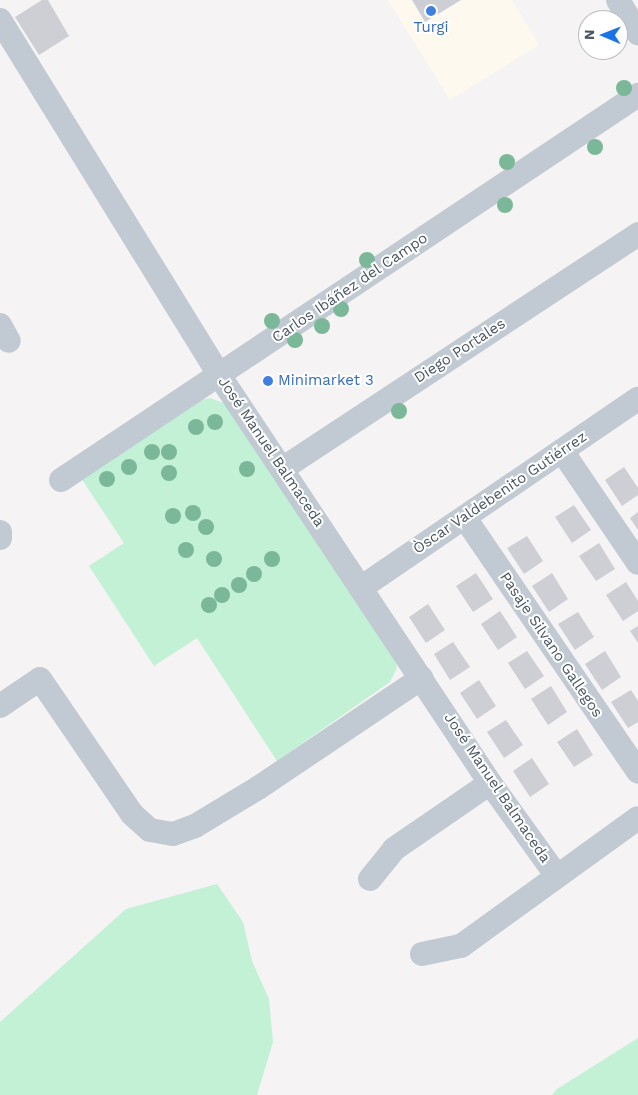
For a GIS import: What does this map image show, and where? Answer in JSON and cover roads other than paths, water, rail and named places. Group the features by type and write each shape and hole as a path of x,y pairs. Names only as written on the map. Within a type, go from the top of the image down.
{"street":[{"path":"618,0 638,33"},
{"name":"José Manuel Balmaceda","path":"0,20 219,375 362,587 490,783 556,875"},
{"name":"Carlos Ibáñez del Campo","path":"61,480 638,95"},
{"name":"Diego Portales","path":"282,469 638,234"},
{"name":"Òscar Valdebenito Gutiérrez","path":"362,587 638,399"},
{"path":"562,451 638,563"},
{"name":"Pasaje Silvano Gallegos","path":"465,518 638,772"},
{"path":"0,706 40,679 132,814 150,830 173,834 185,831 258,788 422,678"},
{"path":"370,879 394,849 490,783"},
{"path":"422,954 461,946 556,875 638,818"}],"place":[{"name":"Turgi","path":"431,11"},
{"name":"Minimarket 3","path":"268,381"}]}
